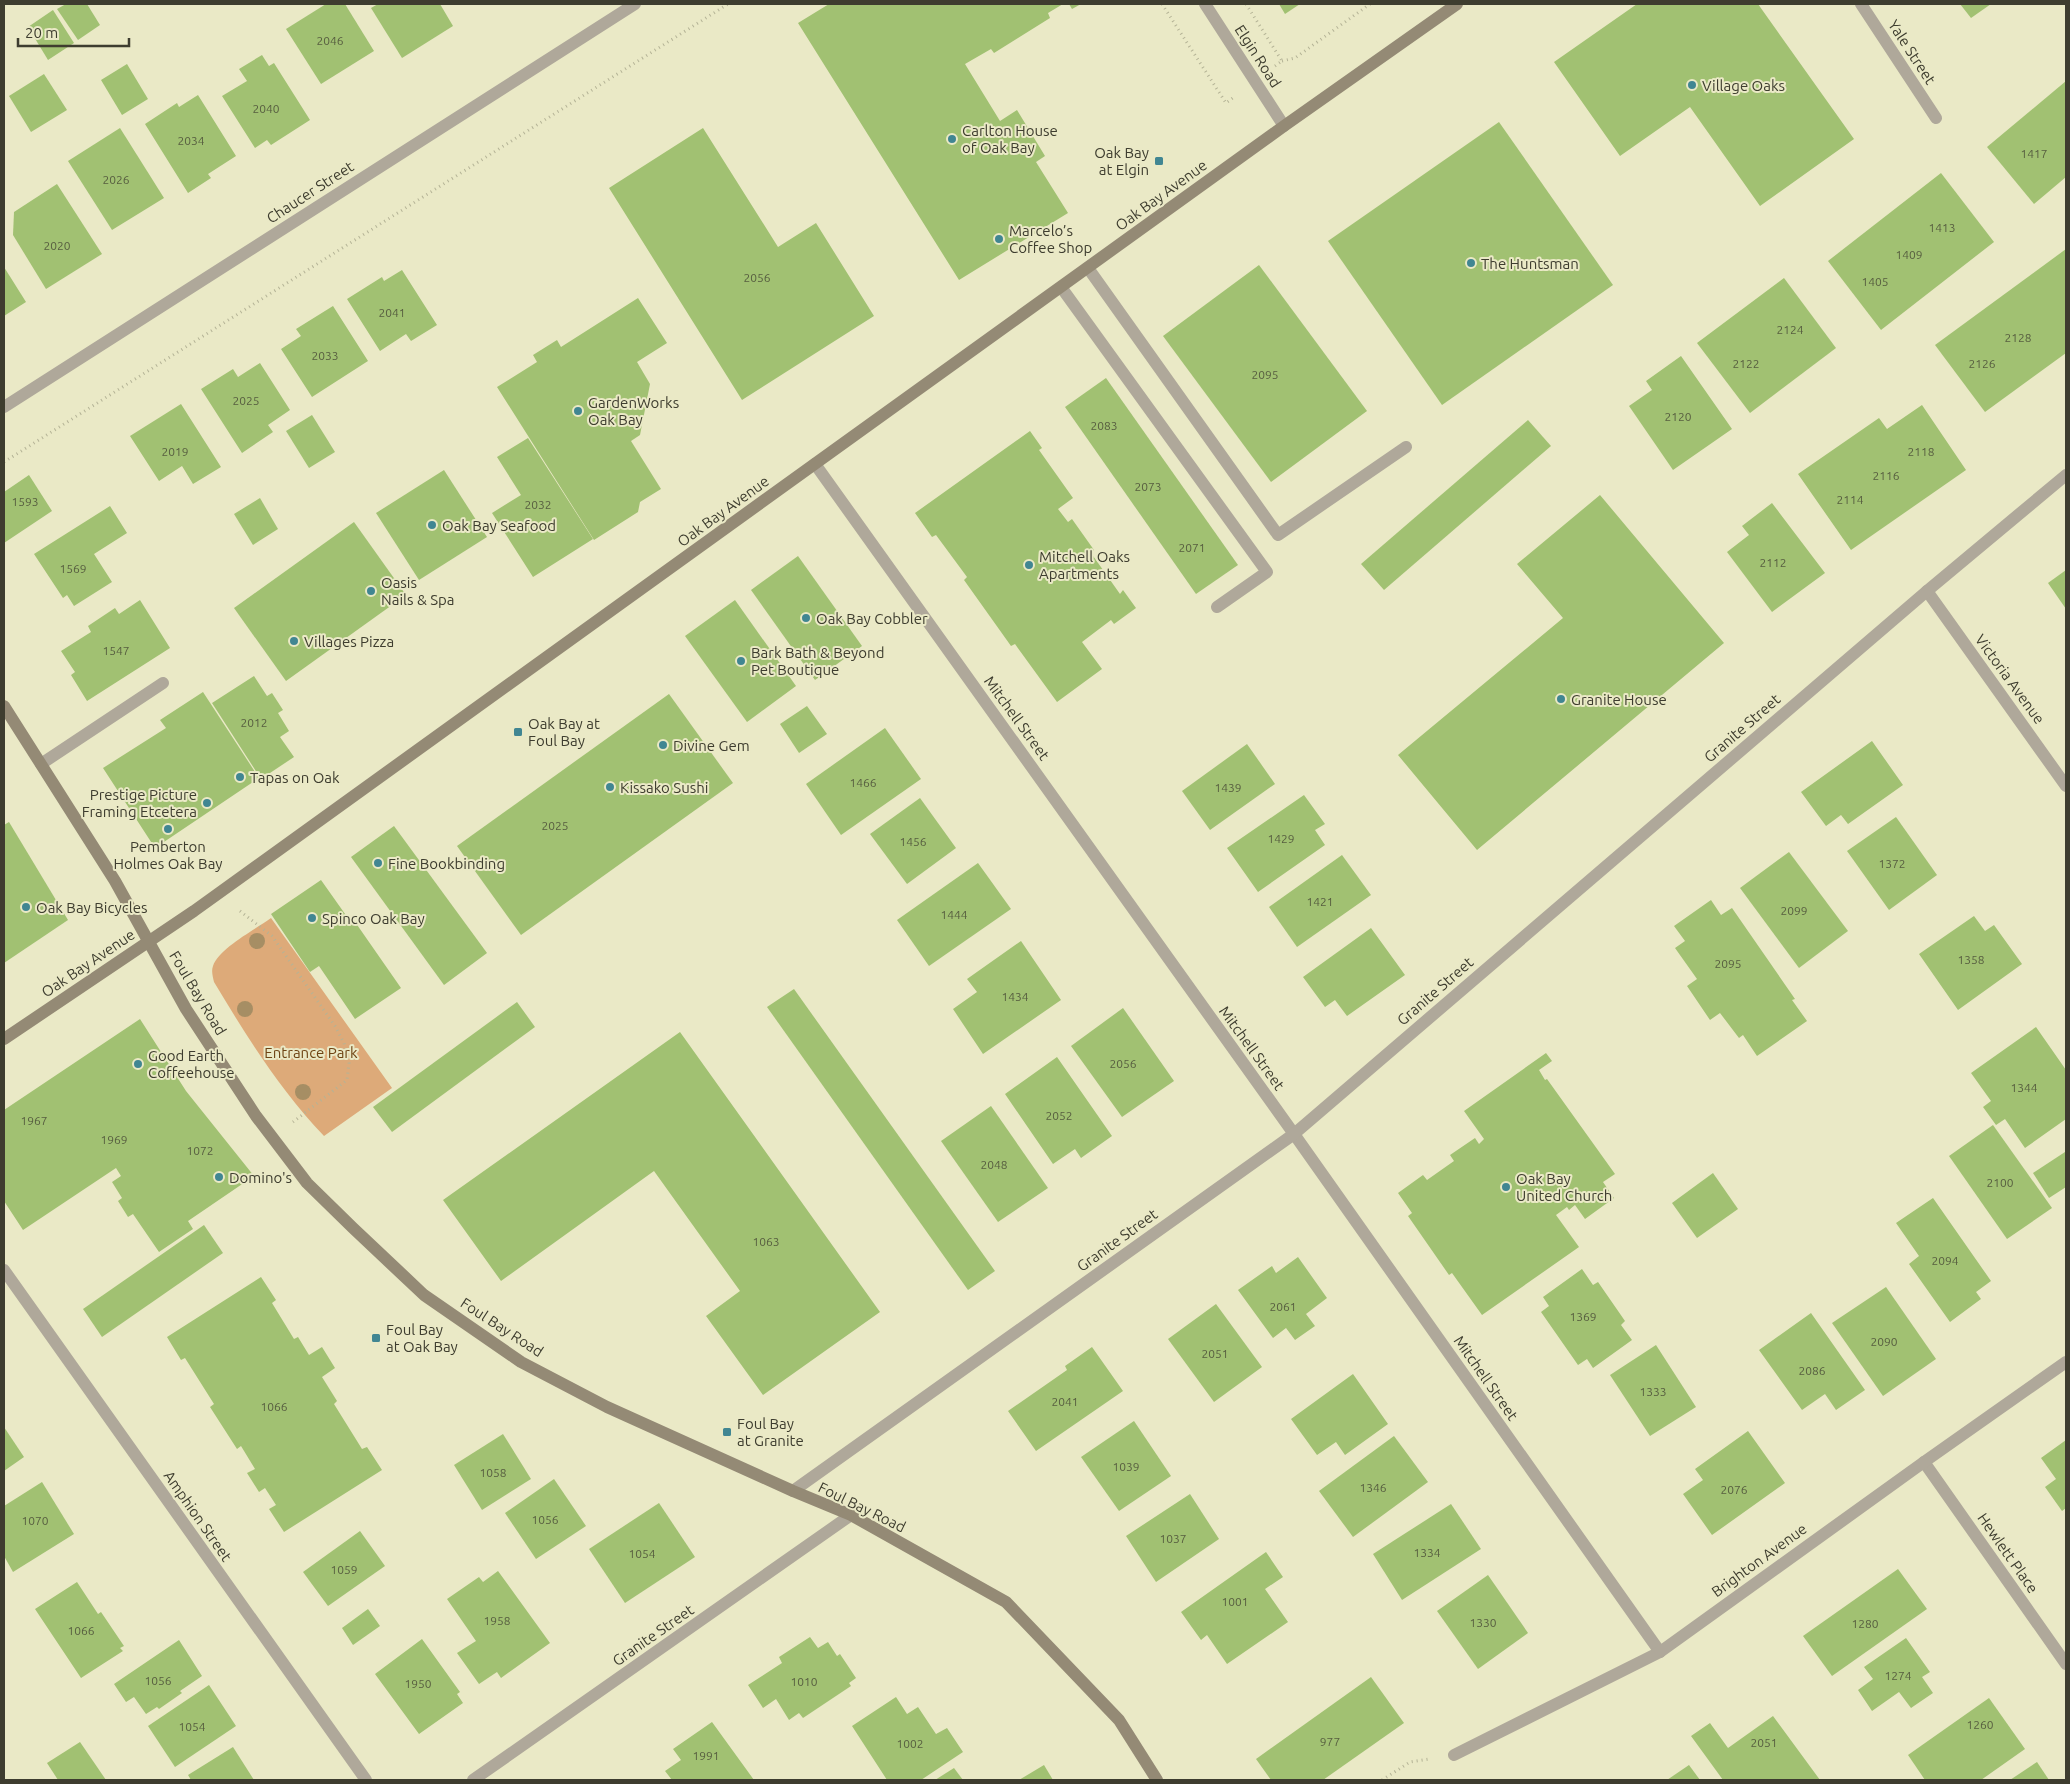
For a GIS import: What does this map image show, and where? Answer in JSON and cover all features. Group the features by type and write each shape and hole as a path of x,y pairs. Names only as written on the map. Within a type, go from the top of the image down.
{"main road":[{"name":"Oak Bay Avenue","path":"4,1039 219,893 1284,126 1457,4"},
{"name":"Foul Bay Road","path":"4,706 115,881 186,1009 256,1116 307,1183 424,1295 521,1362 606,1407 851,1515 1006,1602 1119,1720 1157,1780"}],"street":[{"name":"Chaucer Street","path":"4,407 635,4"},
{"name":"Elgin Road","path":"1205,4 1284,126"},
{"name":"Yale Street","path":"1861,4 1936,118"},
{"path":"1088,268 1278,535 1406,447"},
{"path":"1061,287 1267,572 1217,607"},
{"name":"Mitchell Street","path":"815,464 1294,1134 1660,1652"},
{"name":"Granite Street","path":"793,1491 1294,1134 1927,591 2066,475"},
{"name":"Victoria Avenue","path":"1927,591 2066,786"},
{"path":"41,764 163,683"},
{"name":"Amphion Street","path":"4,1270 366,1780"},
{"name":"Brighton Avenue","path":"1454,1755 1660,1652 2066,1362"},
{"name":"Hewlett Place","path":"1924,1462 2066,1664"},
{"name":"Granite Street","path":"474,1780 851,1515"}],"path":[{"path":"4,462 728,4"},
{"path":"1282,61 1295,58 1370,4"},
{"path":"219,893 272,936 335,1026 344,1043 349,1063 347,1080 273,1139"},
{"path":"1382,1780 1410,1762 1454,1755"}],"green space":[{"name":"Entrance Park","path":"271,918 392,1088 324,1136 279,1082 252,1043 214,982 212,974 212,968 222,952"}],"building":[{"path":"66,4 87,4 100,25 78,40 57,9"},
{"path":"326,4 345,4 374,51 321,84 286,29"},
{"path":"378,4 440,4 453,26 402,58 371,8"},
{"name":"Carlton House of Oak Bay","path":"829,4 1063,4 1048,13 1050,18 994,53 991,49 965,64 1000,121 1017,110 1045,156 1036,162 1068,213 959,280 798,23"},
{"path":"1069,4 1081,4 1072,9"},
{"path":"1279,4 1300,4 1285,14"},
{"name":"Village Oaks","path":"1637,4 1758,4 1854,139 1760,206 1690,107 1620,156 1554,62"},
{"path":"1960,4 1991,4 1971,18"},
{"path":"53,10 74,43 48,60 28,27"},
{"path":"262,55 269,66 274,63 310,120 271,145 267,140 255,148 222,96 247,81 239,69"},
{"path":"127,64 148,99 122,115 101,80"},
{"path":"44,74 67,110 31,132 9,96"},
{"path":"2066,81 2066,177 2034,204 1987,147"},
{"path":"198,95 236,156 208,174 211,178 188,193 145,124 177,103 179,107"},
{"name":"The Huntsman","path":"1499,122 1613,285 1442,405 1328,241"},
{"path":"120,128 164,198 112,230 68,161"},
{"path":"703,128 778,247 816,223 874,316 742,400 609,188"},
{"path":"1941,173 1994,242 1881,330 1828,261"},
{"path":"57,184 102,254 46,289 13,235 14,212"},
{"path":"2066,249 2066,353 1985,412 1935,345"},
{"path":"1259,265 1367,411 1271,482 1163,336"},
{"path":"4,267 26,302 4,316"},
{"path":"402,270 437,325 411,341 406,334 380,351 347,299 382,277 384,281"},
{"path":"1784,278 1836,348 1750,413 1697,343"},
{"name":"GardenWorks Oak Bay","path":"638,298 667,343 637,362 650,384 640,435 631,441 661,489 640,502 638,512 594,540 497,387 537,362 533,355 557,340 561,347"},
{"path":"333,306 368,361 312,397 281,349 301,336 296,329"},
{"path":"1681,356 1732,429 1673,470 1629,406 1652,390 1646,381"},
{"path":"260,363 290,410 268,425 273,432 242,453 201,389 233,369 238,377"},
{"path":"1106,378 1238,565 1196,594 1065,407"},
{"path":"181,404 221,467 193,484 182,466 159,481 130,436"},
{"path":"1922,405 1966,470 1851,550 1798,474 1879,418 1887,429"},
{"path":"312,415 335,452 309,468 286,431"},
{"path":"1528,420 1551,446 1384,590 1361,564"},
{"name":"Mitchell Oaks Apartments","path":"1030,431 1042,448 1039,450 1073,498 1058,509 1068,522 1072,519 1094,550 1091,553 1120,594 1123,590 1136,608 1114,624 1111,620 1082,642 1102,669 1057,702 1015,644 1011,646 964,580 967,577 936,535 932,537 915,513"},
{"path":"528,438 593,539 533,577 492,513 521,495 497,457"},
{"name":"Oak Bay Seafood","path":"444,470 487,537 419,580 376,513"},
{"path":"29,475 52,511 4,543 4,492"},
{"name":"Granite House","path":"1600,495 1724,643 1477,850 1398,755 1563,618 1517,564"},
{"path":"260,498 278,529 253,545 234,514"},
{"path":"1772,503 1825,573 1772,612 1727,552 1749,535 1742,526"},
{"path":"110,506 127,533 94,554 112,582 74,606 67,595 63,598 34,554"},
{"path":"354,522 406,595 286,681 234,608"},
{"name":"Oak Bay Cobbler","path":"798,556 862,646 815,680 751,590"},
{"path":"2066,570 2066,609 2048,583"},
{"path":"140,600 170,648 87,701 71,675 75,672 61,651 91,632 88,626 115,608 119,614"},
{"name":"Bark Bath & Beyond Pet Boutique","path":"735,600 796,686 747,722 685,636"},
{"path":"254,676 267,696 272,693 283,710 278,713 289,731 280,737 294,757 261,779 212,703"},
{"path":"203,692 259,778 155,848 103,768 166,728 160,720"},
{"path":"669,694 733,783 521,935 457,846"},
{"path":"807,706 827,734 799,753 780,724"},
{"path":"885,728 921,779 841,835 806,784"},
{"path":"1872,741 1903,785 1848,824 1841,815 1826,826 1801,792"},
{"path":"1247,744 1275,784 1210,830 1182,791"},
{"path":"1304,795 1325,824 1315,830 1325,845 1258,892 1227,848"},
{"path":"920,798 956,848 907,884 870,834"},
{"path":"1896,817 1937,875 1889,910 1847,851"},
{"path":"9,822 68,920 4,963 4,825"},
{"path":"394,826 487,953 444,985 351,857"},
{"path":"1789,852 1848,931 1799,968 1740,888"},
{"path":"1342,855 1371,895 1297,947 1269,907"},
{"path":"978,863 1011,909 929,966 897,920"},
{"path":"321,880 350,921 353,919 401,988 355,1019 319,966 310,972 271,914"},
{"path":"1711,900 1721,915 1732,908 1795,999 1792,1000 1807,1021 1757,1056 1743,1035 1739,1038 1720,1013 1710,1020 1687,986 1697,979 1675,948 1685,941 1674,926"},
{"path":"1974,916 1985,931 1994,925 2022,964 1958,1010 1919,954"},
{"path":"1371,928 1405,975 1347,1016 1335,1000 1325,1007 1303,977"},
{"path":"1021,941 1061,1000 983,1054 953,1009 977,992 967,979"},
{"path":"794,989 995,1271 968,1290 767,1007"},
{"path":"517,1002 535,1027 392,1132 373,1107"},
{"path":"1123,1008 1174,1081 1122,1117 1071,1046"},
{"path":"140,1019 186,1091 254,1176 188,1221 193,1229 159,1252 133,1214 128,1217 118,1201 122,1198 112,1182 121,1176 116,1168 23,1230 4,1201 4,1110"},
{"path":"2036,1027 2066,1070 2066,1119 2025,1148 2005,1119 1996,1125 1983,1107 1991,1101 1971,1073"},
{"path":"680,1032 880,1312 763,1395 706,1316 740,1291 654,1171 501,1281 443,1200"},
{"name":"Oak Bay United Church","path":"1546,1053 1552,1061 1539,1070 1615,1174 1603,1182 1614,1198 1585,1219 1575,1205 1569,1210 1567,1207 1556,1215 1579,1247 1482,1315 1452,1273 1449,1275 1408,1216 1412,1213 1398,1193 1423,1175 1427,1180 1454,1161 1450,1155 1475,1138 1479,1144 1484,1139 1464,1111"},
{"path":"1057,1057 1112,1136 1081,1158 1075,1149 1053,1164 1005,1094"},
{"path":"991,1106 1048,1188 998,1222 941,1141"},
{"path":"1993,1125 2052,1208 2007,1239 1949,1156"},
{"path":"2065,1152 2066,1187 2049,1198 2033,1173"},
{"path":"1713,1173 1738,1209 1697,1238 1672,1203"},
{"path":"1933,1198 1991,1281 1976,1292 1981,1299 1950,1322 1909,1264 1919,1256 1896,1223"},
{"path":"204,1225 223,1253 102,1337 83,1309"},
{"path":"1298,1257 1327,1298 1306,1314 1315,1326 1295,1340 1286,1328 1273,1338 1238,1290 1272,1266 1276,1273"},
{"path":"1582,1269 1593,1285 1598,1282 1625,1321 1621,1325 1632,1340 1593,1368 1587,1359 1578,1365 1541,1312 1549,1306 1543,1297"},
{"path":"261,1277 276,1300 272,1303 294,1339 298,1337 309,1355 322,1347 335,1368 322,1377 337,1401 334,1404 362,1449 367,1447 382,1470 284,1532 269,1509 276,1505 265,1488 259,1492 247,1473 255,1469 241,1446 237,1449 210,1407 214,1404 185,1358 181,1360 167,1337"},
{"path":"1886,1287 1936,1359 1883,1396 1832,1323"},
{"path":"1216,1304 1262,1367 1214,1402 1168,1339"},
{"path":"1811,1313 1865,1390 1836,1410 1825,1394 1802,1410 1759,1350"},
{"path":"1656,1345 1696,1407 1650,1436 1610,1375"},
{"path":"1092,1347 1123,1391 1036,1451 1008,1411 1067,1370 1065,1366"},
{"path":"1353,1374 1388,1424 1345,1455 1336,1442 1317,1455 1291,1419"},
{"path":"1134,1421 1171,1476 1119,1511 1081,1457"},
{"path":"4,1427 24,1457 4,1471"},
{"path":"1748,1431 1785,1483 1712,1535 1683,1494 1703,1480 1695,1469"},
{"path":"503,1434 531,1479 482,1510 454,1465"},
{"path":"1394,1436 1428,1482 1353,1537 1319,1491"},
{"path":"2066,1440 2066,1508 2062,1511 2045,1487 2056,1479 2041,1458"},
{"path":"554,1479 586,1526 536,1559 505,1513"},
{"path":"42,1482 74,1534 13,1572 4,1556 4,1506"},
{"path":"1190,1494 1219,1539 1156,1582 1126,1536"},
{"path":"659,1503 695,1557 625,1603 589,1549"},
{"path":"1451,1504 1481,1549 1402,1600 1373,1554"},
{"path":"360,1531 385,1566 328,1606 303,1572"},
{"path":"1266,1552 1283,1577 1265,1589 1288,1622 1227,1664 1207,1635 1201,1640 1181,1612"},
{"path":"1898,1569 1927,1609 1832,1676 1803,1636"},
{"path":"498,1571 550,1643 501,1678 497,1672 479,1684 457,1653 476,1641 447,1599 479,1577 483,1582"},
{"path":"1488,1575 1528,1633 1478,1669 1437,1611"},
{"path":"77,1582 98,1614 101,1612 124,1646 120,1648 123,1651 81,1678 35,1609"},
{"path":"368,1609 380,1626 353,1645 342,1628"},
{"path":"810,1637 818,1648 828,1642 837,1656 840,1654 856,1678 849,1683 851,1686 803,1718 799,1713 789,1720 776,1699 763,1708 748,1685 782,1663 779,1657"},
{"path":"1906,1638 1930,1672 1922,1677 1933,1693 1911,1708 1899,1692 1872,1711 1858,1690 1873,1679 1864,1667"},
{"path":"422,1639 460,1692 457,1694 463,1703 419,1734 375,1674"},
{"path":"179,1640 202,1676 159,1709 157,1707 146,1714 134,1697 126,1702 114,1684"},
{"path":"1371,1677 1404,1723 1323,1780 1271,1780 1256,1759"},
{"path":"209,1685 236,1726 175,1767 148,1726"},
{"path":"896,1697 907,1714 918,1707 936,1734 947,1728 963,1752 921,1780 887,1780 852,1726"},
{"path":"1989,1698 2025,1749 1981,1780 1925,1780 1908,1755"},
{"path":"1773,1716 1820,1780 1723,1780 1691,1736 1710,1723 1728,1748"},
{"path":"712,1722 754,1780 672,1780 665,1771 681,1760 673,1749"},
{"path":"80,1742 106,1780 58,1780 47,1763"},
{"path":"233,1747 254,1780 191,1780 188,1775"},
{"path":"2037,1762 2049,1780 2010,1780"},
{"path":"1044,1765 1053,1780 1019,1780"},
{"path":"1689,1765 1700,1780 1667,1780"},
{"path":"954,1768 963,1780 935,1780"}],"place":[{"name":"Village Oaks","path":"1692,85"},
{"name":"Carlton House of Oak Bay","path":"952,139"},
{"name":"Oak Bay at Elgin","path":"1159,161"},
{"name":"Marcelo’s Coffee Shop","path":"999,239"},
{"name":"The Huntsman","path":"1471,263"},
{"name":"GardenWorks Oak Bay","path":"578,411"},
{"name":"Oak Bay Seafood","path":"432,525"},
{"name":"Mitchell Oaks Apartments","path":"1029,565"},
{"name":"Oasis Nails & Spa","path":"371,591"},
{"name":"Oak Bay Cobbler","path":"806,618"},
{"name":"Villages Pizza","path":"294,641"},
{"name":"Bark Bath & Beyond Pet Boutique","path":"741,661"},
{"name":"Granite House","path":"1561,699"},
{"name":"Oak Bay at Foul Bay","path":"518,732"},
{"name":"Divine Gem","path":"663,745"},
{"name":"Tapas on Oak","path":"240,777"},
{"name":"Kissako Sushi","path":"610,787"},
{"name":"Prestige Picture Framing Etcetera","path":"207,803"},
{"name":"Pemberton Holmes Oak Bay","path":"168,829"},
{"name":"Fine Bookbinding","path":"378,863"},
{"name":"Oak Bay Bicycles","path":"26,907"},
{"name":"Spinco Oak Bay","path":"312,918"},
{"name":"Good Earth Coffeehouse","path":"138,1064"},
{"name":"Domino's","path":"219,1177"},
{"name":"Oak Bay United Church","path":"1506,1187"},
{"name":"Foul Bay at Oak Bay","path":"376,1338"},
{"name":"Foul Bay at Granite","path":"727,1432"}]}
